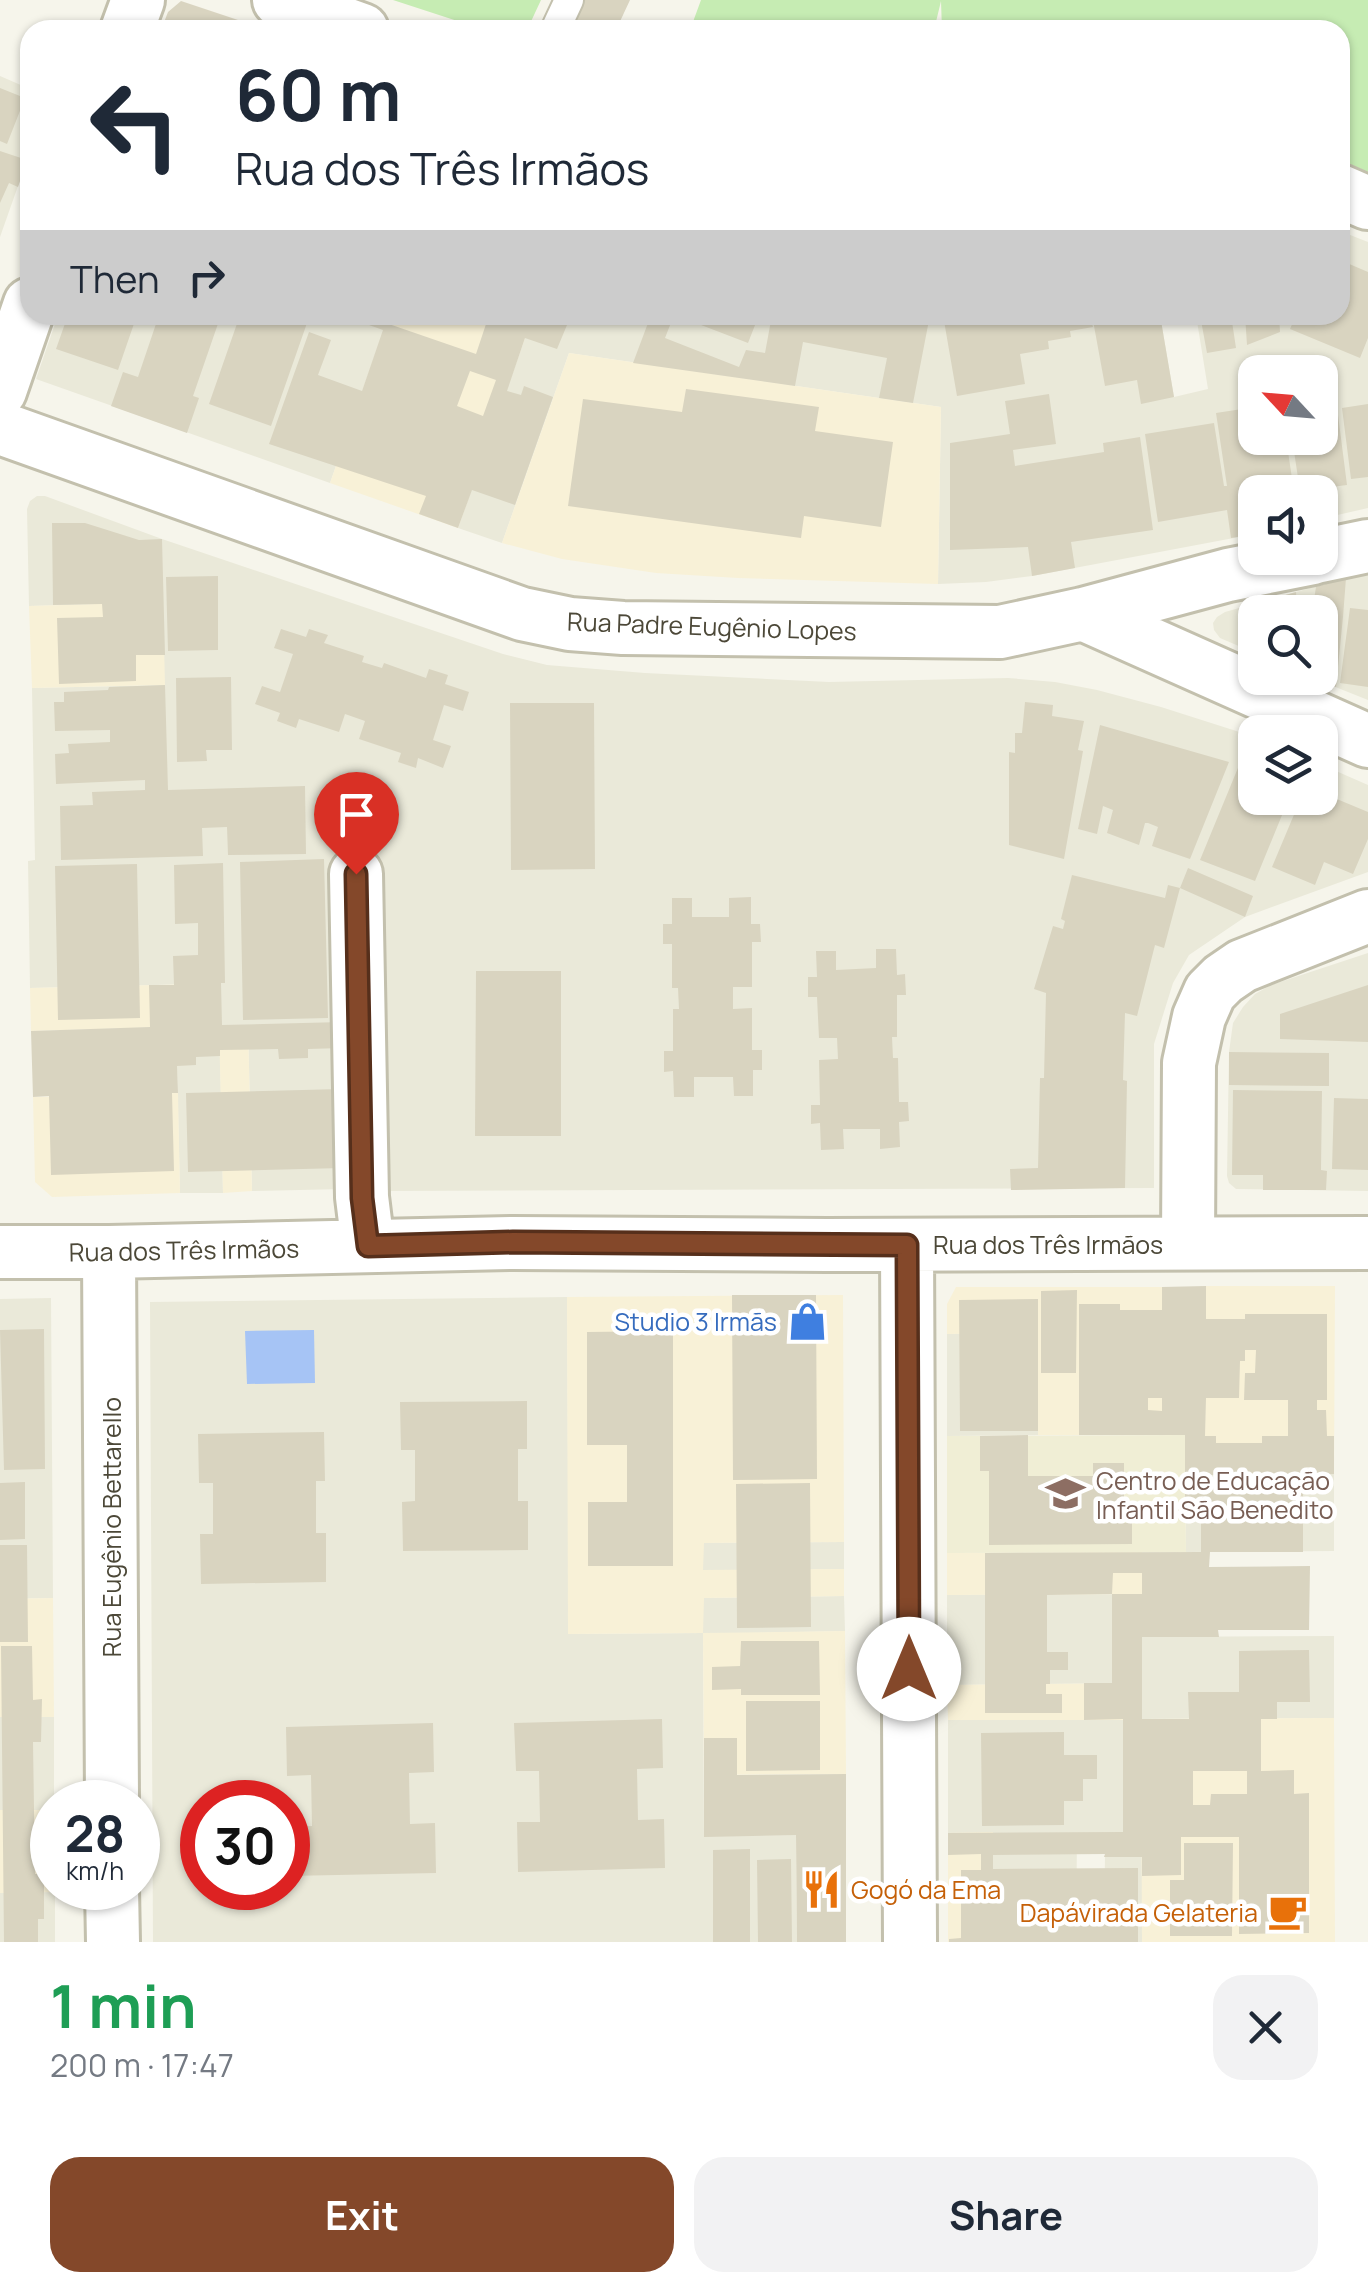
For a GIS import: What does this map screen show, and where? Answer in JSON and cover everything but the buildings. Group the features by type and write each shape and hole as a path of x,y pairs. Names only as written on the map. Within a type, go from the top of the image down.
{"street":[{"path":"279,0 334,20"},
{"path":"0,390 23,325"},
{"name":"Rua Padre Eugênio Lopes","path":"0,428 522,614 570,624 623,628 1000,632 1238,574"},
{"path":"1338,552 1368,546"},
{"path":"1082,614 1368,741"},
{"path":"356,874 362,1198 368,1246"},
{"path":"1188,1243 1190,1063 1210,992 1242,966 1368,916"},
{"name":"Rua dos Três Irmãos","path":"0,1252 513,1242 1368,1242"},
{"path":"907,1245 910,1942"},
{"name":"Rua Eugênio Bettarello","path":"109,1252 112,1780"},
{"path":"112,1910 112,1942"}],"shaded area":[{"path":"0,76 20,85 20,180 0,237"},
{"path":"1350,235 1368,242 1368,508 1338,515 1338,475 1238,475 1238,537 1032,576 938,584 941,407 569,353 502,543 458,528 525,338 488,325 1162,325 1174,397 1208,389 1198,325 1350,325"},
{"path":"55,325 385,325 330,483 36,379"},
{"path":"385,325 488,325 525,338 458,528 330,483"},
{"path":"569,353 941,407 938,584 656,573 562,559 502,543"},
{"path":"45,496 503,654 547,665 829,682 1008,678 1055,682 1161,707 1238,732 1238,815 1338,815 1338,772 1368,785 1368,872 1245,917 1189,955 1173,983 1154,1044 1154,1188 376,1191 374,852 339,853 345,1189 252,1191 248,1025 220,1050 223,1193 180,1193 176,1027 199,984 30,988 28,861 35,860 32,688 165,685 140,603 29,606 30,501"},
{"path":"1368,575 1368,700 1338,688 1338,595 1286,595"},
{"path":"163,602 165,685 32,688 29,606"},
{"path":"1238,608 1238,646 1220,638 1214,630 1213,623 1225,612"},
{"path":"1368,953 1368,1191 1236,1189 1227,1176 1233,1023 1255,994 1271,985"},
{"path":"199,984 200,1026 31,1031 30,988"},
{"path":"219,1025 248,1025 252,1191 223,1193"},
{"path":"178,1093 180,1193 52,1197 35,1182 33,1097"},
{"path":"1206,1286 1335,1286 1334,1474 1186,1475 1205,1436"},
{"path":"956,1287 1162,1287 1162,1435 1038,1435 1038,1333 947,1334 947,1304"},
{"path":"843,1295 844,1542 704,1543 703,1570 844,1569 844,1596 704,1598 703,1633 568,1634 567,1297"},
{"path":"567,1297 569,1634 703,1633 703,1598 844,1596 845,1631 703,1634 704,1836 796,1835 797,1942 153,1942 153,1910 160,1910 160,1780 152,1780 150,1302"},
{"path":"51,1298 53,1598 0,1599 0,1299"},
{"path":"1038,1333 1038,1435 947,1436 947,1334"},
{"name":"Centro de Educação Infantil São Benedito","path":"1185,1435 1186,1552 947,1553 947,1436"},
{"path":"1334,1474 1334,1551 1186,1552 1186,1475"},
{"path":"844,1542 844,1569 703,1571 703,1543"},
{"path":"1142,1552 1142,1594 947,1595 947,1553"},
{"path":"1142,1594 1142,1637 1334,1636 1334,1718 1142,1719 1142,1942 1104,1942 1105,1854 1077,1833 1076,1942 993,1942 993,1833 948,1833 948,1720 1141,1719 1141,1683 947,1685 947,1595"},
{"path":"53,1598 54,1717 0,1717 0,1599"},
{"path":"845,1631 846,1774 704,1775 703,1633"},
{"path":"1142,1683 1142,1719 1334,1718 1335,1942 1142,1942 1141,1720 948,1720 947,1685"},
{"path":"0,1717 54,1717 54,1780 30,1780 30,1810 0,1810"},
{"path":"0,1810 30,1810 30,1892 0,1893"},
{"path":"993,1832 993,1942 948,1942 948,1833"},
{"path":"30,1892 30,1910 55,1910 55,1942 0,1942 0,1893"}],"green space":[{"path":"393,0 541,0 532,20 454,20"},
{"path":"701,0 1368,0 1368,172 1350,164 1350,20 942,20 941,1 936,20 694,20"}],"water":[{"path":"314,1330 315,1383 247,1384 245,1331"}],"place":[{"name":"Studio 3 Irmãs","path":"807,1321"},
{"name":"Centro de Educação Infantil São Benedito","path":"1066,1494"},
{"name":"Gogó da Ema","path":"821,1889"},
{"name":"Dapávirada Gelateria","path":"1288,1912"}],"route":[{"path":"356,874 362,1198 368,1246 513,1242 907,1245 909,1669"}]}
